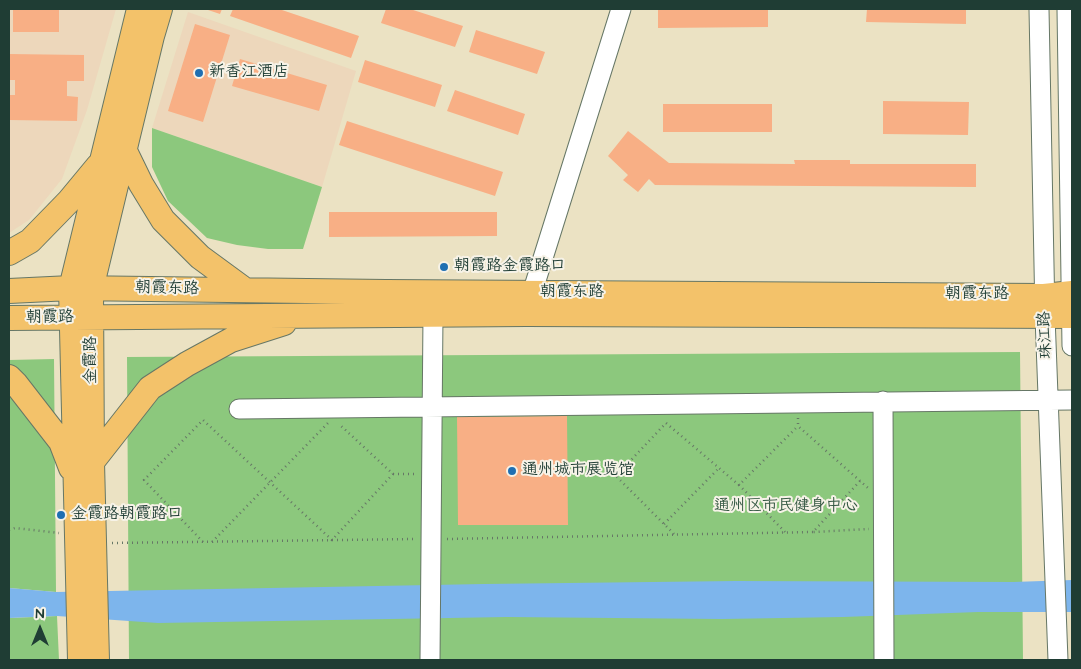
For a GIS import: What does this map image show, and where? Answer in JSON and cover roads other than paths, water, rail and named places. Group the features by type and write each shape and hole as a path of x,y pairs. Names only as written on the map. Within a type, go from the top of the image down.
{"main road":[{"name":"金霞路","path":"91,645 77,583 84,469 81,288 101,163 139,9"},
{"name":"金霞路","path":"81,288 124,149 160,9"},
{"path":"124,149 141,184 163,220 200,257 245,290"},
{"path":"9,253 30,240 101,163"},
{"name":"朝霞东路","path":"81,288 245,290 529,303 1072,305"},
{"name":"朝霞路","path":"9,291 81,288"},
{"name":"朝霞东路","path":"82,318 433,315 529,303"},
{"path":"9,377 84,469 150,388 187,364 231,340 305,316"},
{"name":"朝霞路","path":"9,318 82,318"},
{"name":"金霞路","path":"80,660 91,645 94,566 84,469"}],"street":[{"path":"529,303 621,9"},
{"name":"珠江路","path":"1039,9 1045,306 1058,660"},
{"name":"珠江路","path":"1067,9 1072,346"},
{"path":"430,660 433,315"},
{"path":"239,409 1072,400"},
{"path":"883,401 885,490 884,660"}],"water":[{"path":"1072,580 1072,612 978,612 722,619 507,617 158,623 57,616 9,618 9,588 56,592 736,581 1013,582"}],"place":[{"name":"新香江酒店","path":"199,73"},
{"name":"朝霞路金霞路口","path":"444,267"},
{"name":"通州城市展览馆","path":"512,471"},
{"name":"金霞路朝霞路口","path":"61,515"}],"park label":[{"name":"通州区市民健身中心","path":"786,507"}]}
